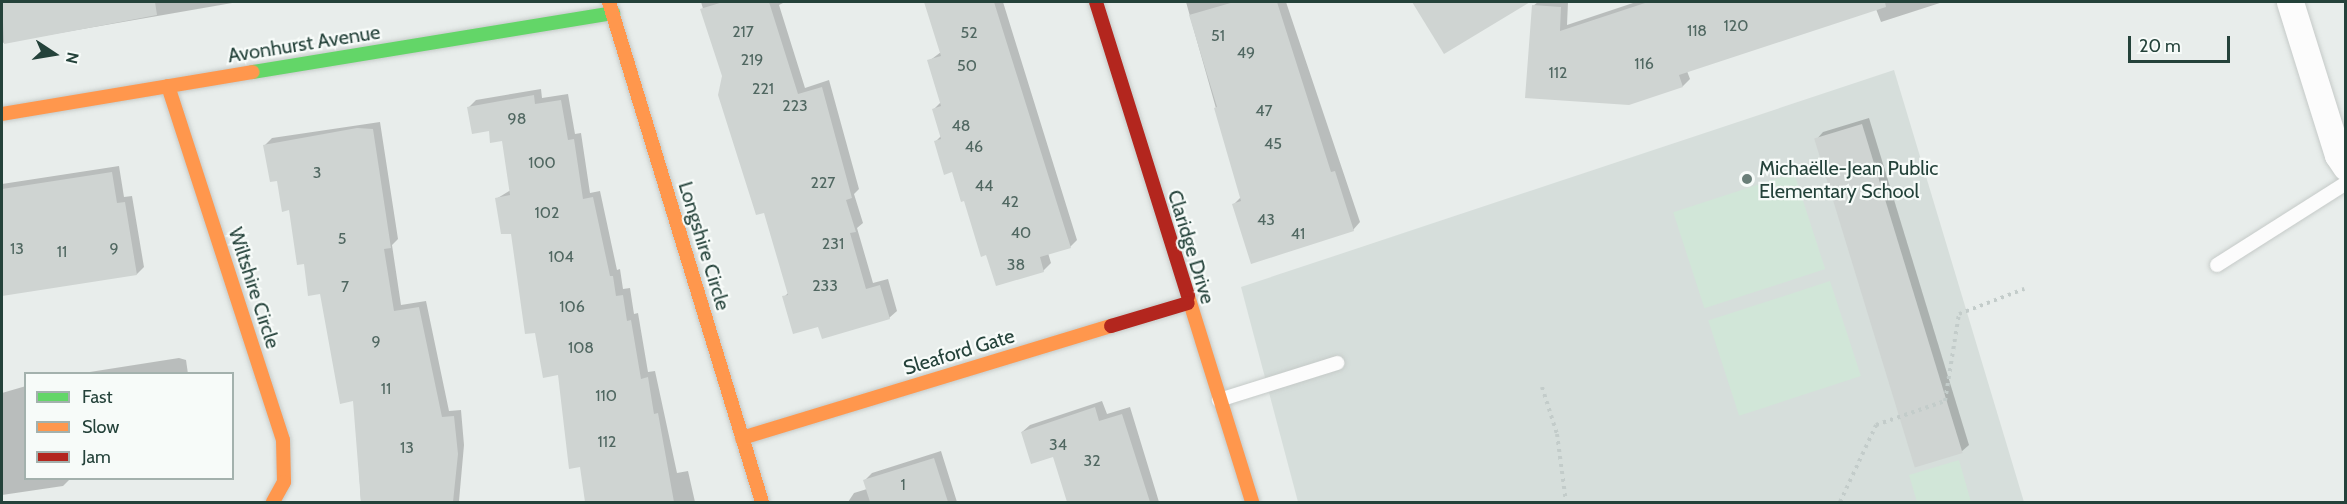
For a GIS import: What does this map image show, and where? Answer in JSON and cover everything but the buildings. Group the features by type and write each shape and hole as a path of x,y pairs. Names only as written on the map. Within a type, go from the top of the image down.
{"street":[{"name":"Claridge Drive","path":"1096,2 1188,303 1252,502"},
{"path":"2290,2 2338,155 2346,167"},
{"name":"Avonhurst Avenue","path":"2,114 611,7"},
{"name":"Longshire Circle","path":"611,7 762,502"},
{"name":"Wiltshire Circle","path":"168,86 283,440 284,483 273,502"},
{"name":"Sleaford Gate","path":"742,438 1188,303"}],"lane":[{"path":"2217,265 2346,183"},
{"path":"1220,400 1337,363"}],"path":[{"path":"1840,502 1876,425 1945,401 1959,314 2024,289"},
{"path":"1542,387 1557,434 1566,502"}],"shaded area":[{"name":"Michaëlle-Jean Public Elementary School","path":"1894,70 2024,502 1298,502 1241,287"}],"green space":[{"path":"1794,173 1825,269 1704,308 1673,212"},
{"path":"1830,281 1861,376 1739,416 1708,321"},
{"path":"1959,460 1971,502 1917,502 1909,475"}],"traffic: fast":[{"path":"253,72 613,13"}],"traffic: slow":[{"path":"609,2 762,502"},
{"path":"2,114 253,72"},
{"path":"168,86 283,440 284,482 273,502"},
{"path":"1188,296 1252,502"},
{"path":"742,438 1111,326"}],"traffic: jam":[{"path":"1096,2 1188,296"},
{"path":"1111,326 1188,303"}],"place":[{"name":"Michaëlle-Jean Public Elementary School","path":"1747,179"}]}
